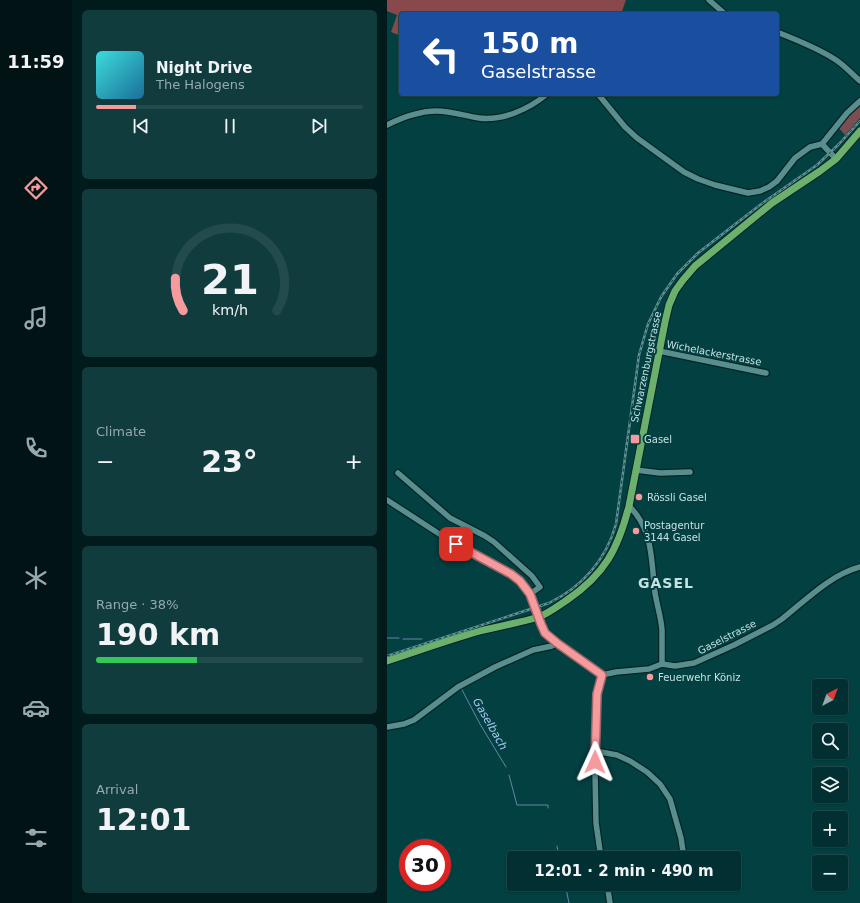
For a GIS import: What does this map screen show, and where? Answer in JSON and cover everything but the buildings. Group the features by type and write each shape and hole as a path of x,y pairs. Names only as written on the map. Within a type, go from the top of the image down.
{"main road":[{"name":"Schwarzenburgstrasse","path":"387,661 465,635 538,617 549,612 574,595 600,571 618,543 629,506 666,317 672,298 679,285 700,261 772,203 821,171 836,159 860,131"}],"street":[{"path":"709,0 723,12"},
{"path":"779,33 802,42 828,56 838,62 860,81"},
{"path":"387,124 412,114 426,112 445,112 479,118 495,118 528,107 544,96"},
{"path":"599,96 631,132 675,166 698,179 740,192 753,193 767,188 775,183 798,155 810,147 822,144 847,113 860,101"},
{"path":"822,144 836,159"},
{"name":"Wichelackerstrasse","path":"659,351 766,372"},
{"path":"636,470 660,473 690,472"},
{"path":"398,474 451,518 489,538 523,567 532,576 540,588 530,594"},
{"path":"387,500 444,537 516,578 523,584 530,594 545,633 602,675 597,694 595,751 595,802 600,851"},
{"path":"629,506 641,522 650,545 655,591 662,630 662,664"},
{"name":"Gaselstrasse","path":"602,675 616,672 649,669 662,664 675,666 693,663 739,643 782,619 833,579 860,567"},
{"path":"387,727 412,721 458,687 489,670 533,650 552,646 557,643"},
{"path":"595,751 617,755 630,761 643,769 660,784 670,799 681,838 683,851"},
{"path":"608,891 610,903"}],"shaded area":[{"path":"387,0 626,0 622,12 399,12 399,35 391,32 397,15 387,11"},
{"path":"860,104 860,118 845,135 838,127"}],"waterway":[{"name":"Gaselbach","path":"387,638 399,638"},
{"name":"Gaselbach","path":"403,639 422,639"},
{"name":"Gaselbach","path":"461,688 480,724 506,767"},
{"name":"Gaselbach","path":"509,775 517,805 548,805 548,808"},
{"name":"Gaselbach","path":"557,846 558,851"},
{"name":"Gaselbach","path":"566,891 569,903"}],"railway":[{"path":"387,656 549,603 572,589 591,571 606,549 616,524 639,355 648,324 661,297 677,274 698,253 760,205 817,165 860,121"}],"place":[{"name":"Gasel","path":"635,439"},
{"name":"Rössli Gasel","path":"639,497"},
{"name":"Postagentur 3144 Gasel","path":"636,531"},
{"name":"Feuerwehr Köniz","path":"650,677"}],"district":[{"name":"GASEL","path":"666,583"}],"route":[{"path":"456,544 511,574 520,581 530,594 545,633 602,675 597,690 595,762"}]}
